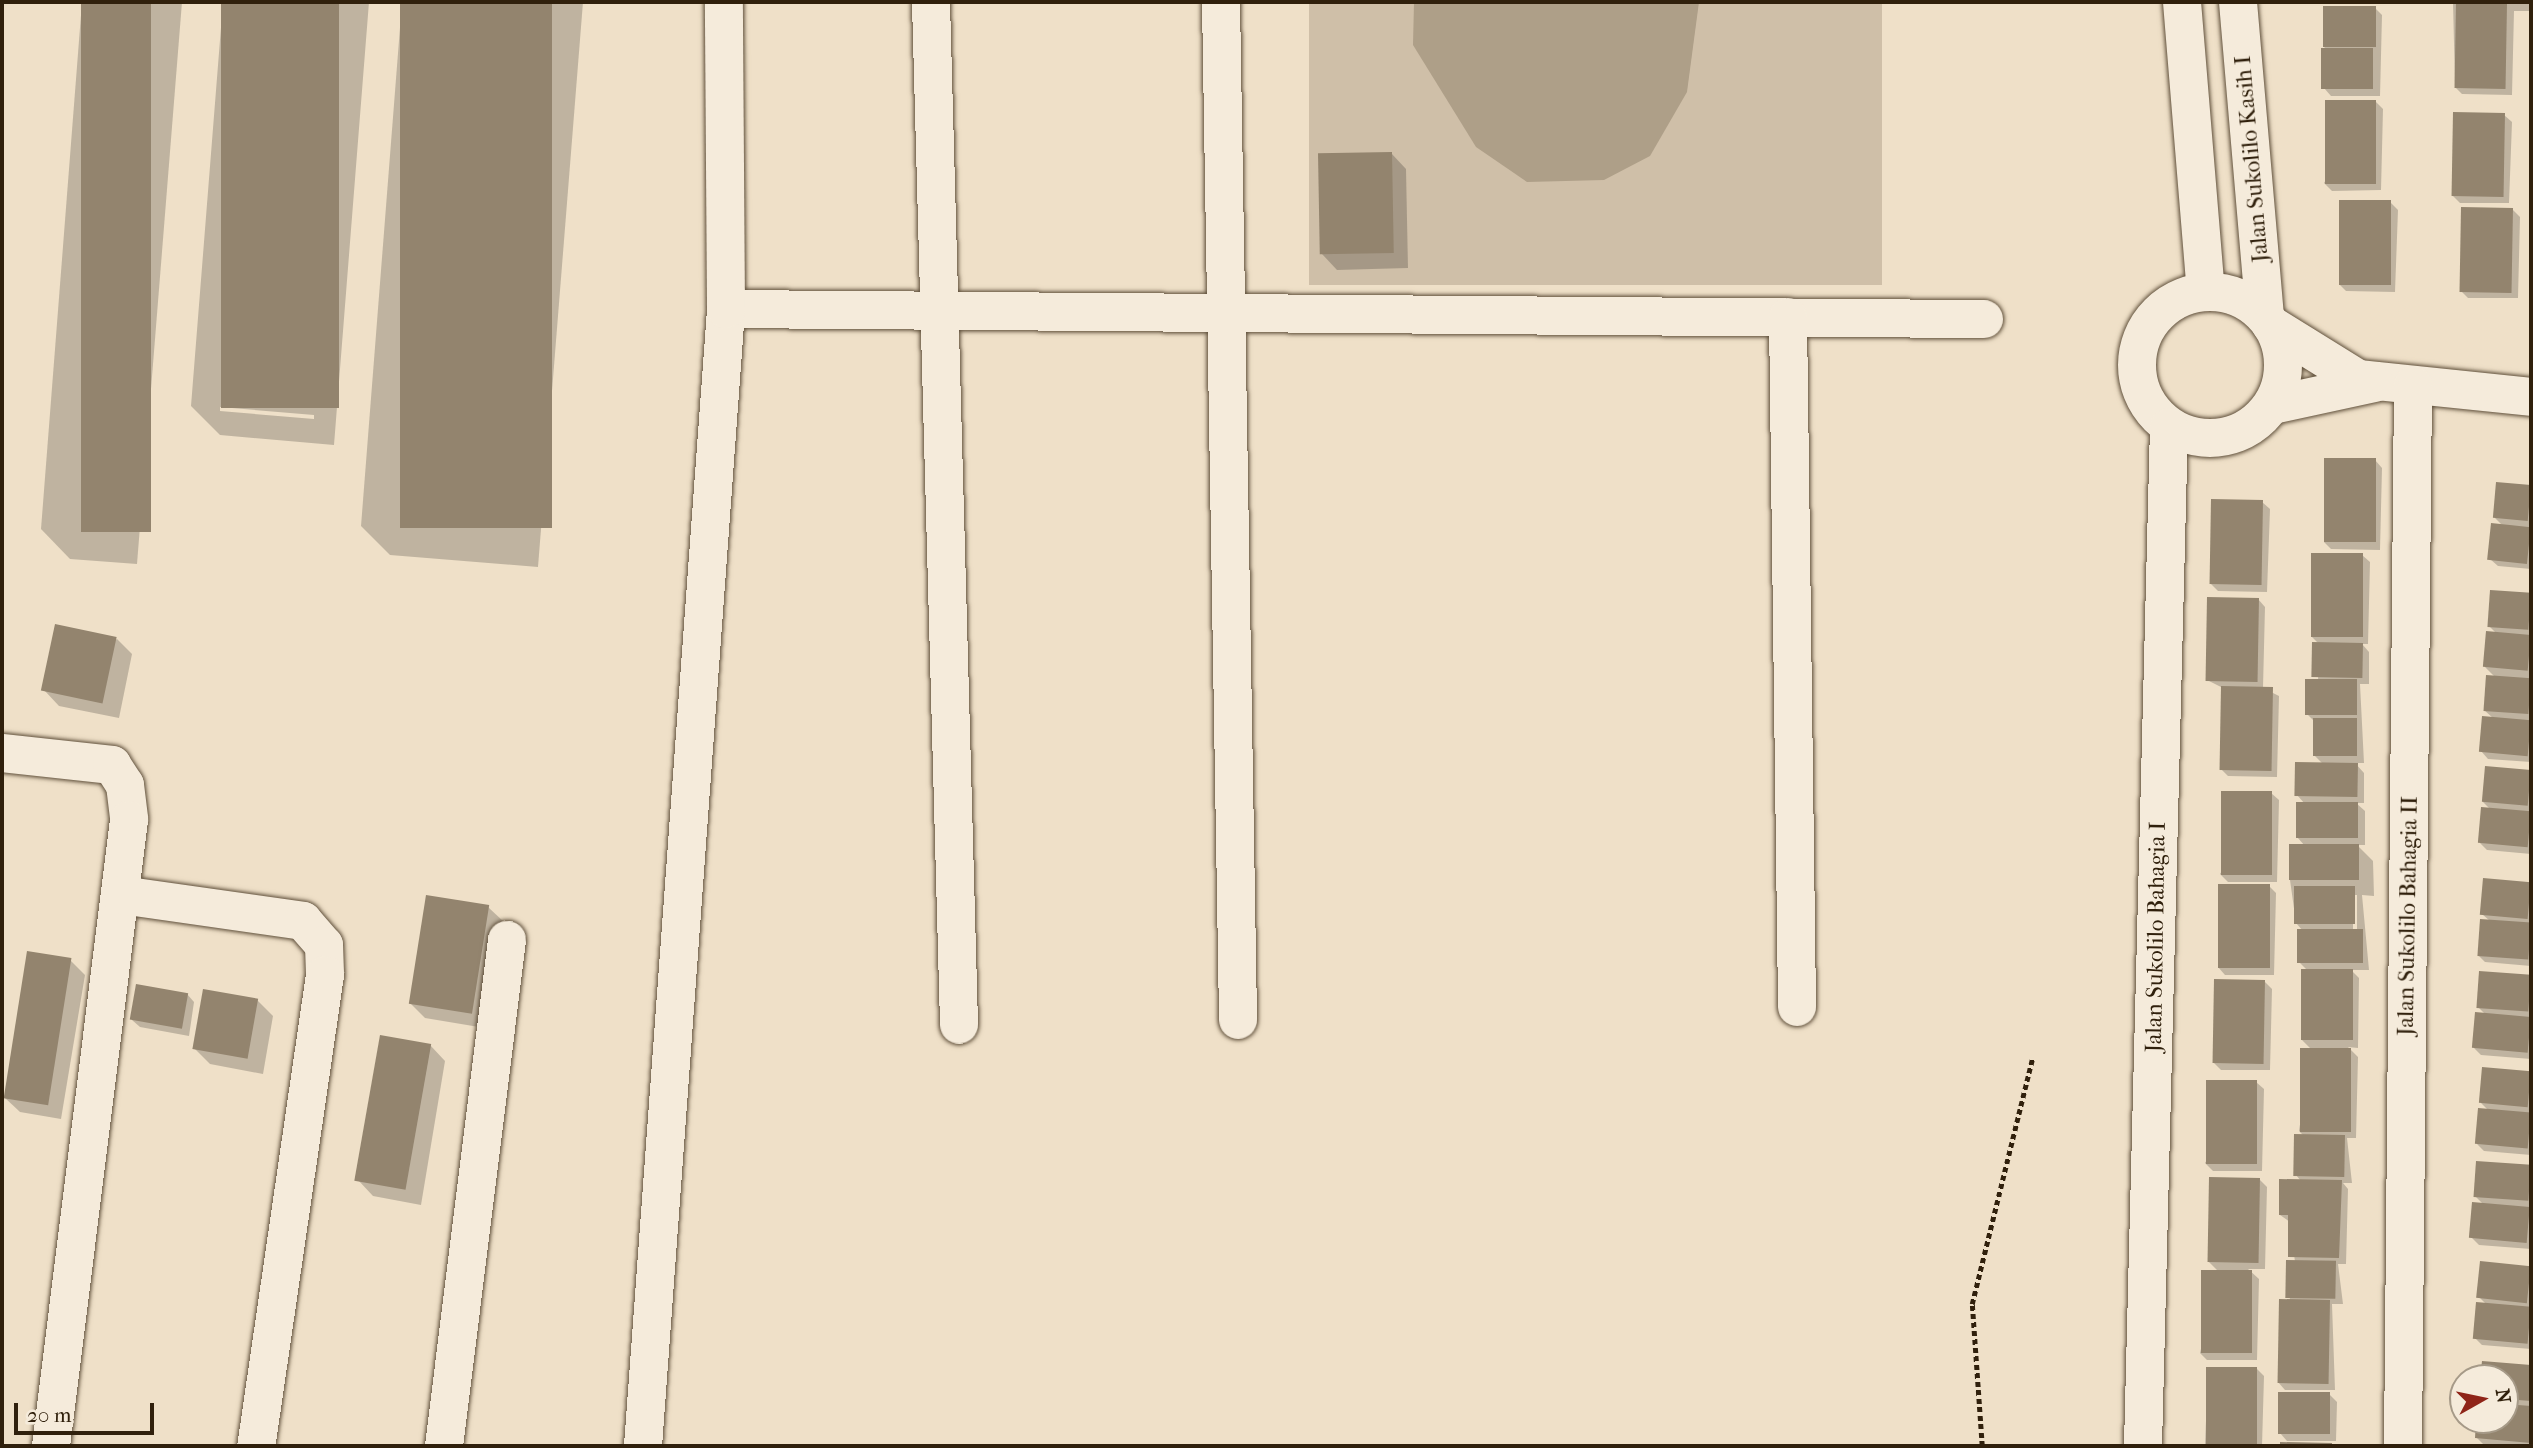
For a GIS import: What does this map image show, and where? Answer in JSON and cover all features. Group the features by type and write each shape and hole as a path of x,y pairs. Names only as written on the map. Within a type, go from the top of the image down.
{"street":[{"path":"643,1446 726,309 724,2"},
{"path":"931,2 959,1025"},
{"path":"1221,2 1238,1020"},
{"name":"Jalan Sukolilo Kasih I","path":"2182,2 2245,307 2278,391"},
{"name":"Jalan Sukolilo Kasih I","path":"2238,2 2245,307"},
{"path":"2375,383 2245,307 2177,299 2153,318 2139,345 2137,376 2148,405 2169,427 2196,439 2226,438 2253,426 2278,391 2375,383 2531,397"},
{"path":"726,309 1984,319"},
{"path":"1788,317 1797,1007"},
{"name":"Jalan Sukolilo Bahagia II","path":"2403,1446 2413,386"},
{"name":"Jalan Sukolilo Bahagia I","path":"2143,1446 2169,427"},
{"path":"2,753 112,765 125,785 129,820 51,1446"},
{"path":"121,895 303,921 324,945 325,975 256,1446"},
{"path":"444,1446 507,940"}],"path":[{"path":"1982,1446 1972,1304 2032,1059"}],"shaded area":[{"path":"1309,2 1882,2 1882,285 1309,285"},
{"path":"1414,2 1699,2 1687,92 1650,156 1604,180 1527,182 1476,147 1413,45"}],"building":[{"path":"81,2 151,2 151,532 81,532"},
{"path":"221,2 339,2 339,408 221,408"},
{"path":"400,2 552,2 552,528 400,528"},
{"path":"2456,3 2507,4 2506,89 2455,88"},
{"path":"2323,6 2376,6 2376,47 2323,47"},
{"path":"2321,48 2373,48 2373,89 2321,89"},
{"path":"2325,100 2376,100 2376,184 2325,184"},
{"path":"2453,112 2505,113 2504,197 2452,196"},
{"path":"1392,152 1394,253 1320,254 1318,153"},
{"path":"2339,200 2391,200 2391,285 2339,285"},
{"path":"2461,207 2513,208 2512,293 2460,292"},
{"path":"2324,458 2376,458 2376,542 2324,542"},
{"path":"2496,482 2531,485 2528,521 2493,518"},
{"path":"2211,499 2263,500 2262,585 2210,584"},
{"path":"2491,523 2531,527 2527,564 2487,560"},
{"path":"2311,553 2363,553 2363,637 2311,637"},
{"path":"2490,590 2531,593 2528,630 2487,627"},
{"path":"2207,597 2259,598 2258,682 2206,681"},
{"path":"55,624 117,637 102,704 41,691"},
{"path":"2486,631 2531,635 2528,671 2483,667"},
{"path":"2312,642 2363,643 2362,678 2311,677"},
{"path":"2486,675 2531,678 2528,714 2483,711"},
{"path":"2305,679 2357,679 2357,715 2305,715"},
{"path":"2221,686 2273,687 2272,771 2220,770"},
{"path":"2482,716 2531,720 2528,756 2479,752"},
{"path":"2313,718 2357,718 2357,756 2313,756"},
{"path":"2295,762 2358,763 2357,797 2294,796"},
{"path":"2485,766 2531,770 2528,806 2482,802"},
{"path":"2221,791 2272,791 2272,875 2221,875"},
{"path":"2296,802 2358,802 2358,838 2296,838"},
{"path":"2481,807 2531,811 2528,847 2478,843"},
{"path":"2289,844 2359,844 2359,880 2289,880"},
{"path":"2483,878 2531,882 2528,919 2480,915"},
{"path":"2218,884 2270,884 2270,968 2218,968"},
{"path":"2294,886 2355,886 2355,924 2294,924"},
{"path":"426,895 489,905 472,1014 409,1004"},
{"path":"2480,919 2531,923 2528,959 2477,956"},
{"path":"2297,929 2363,929 2363,963 2297,963"},
{"path":"27,951 71,958 48,1105 4,1098"},
{"path":"2301,969 2353,969 2353,1040 2301,1040"},
{"path":"2479,971 2531,975 2528,1012 2476,1008"},
{"path":"2214,979 2265,980 2264,1064 2213,1063"},
{"path":"136,984 188,993 182,1029 130,1019"},
{"path":"203,989 258,999 248,1059 192,1049"},
{"path":"2475,1012 2531,1017 2528,1053 2472,1048"},
{"path":"380,1035 431,1044 406,1190 354,1181"},
{"path":"2300,1048 2351,1048 2351,1132 2300,1132"},
{"path":"2482,1067 2531,1071 2528,1107 2479,1103"},
{"path":"2206,1080 2257,1080 2257,1164 2206,1164"},
{"path":"2478,1108 2531,1113 2528,1148 2475,1144"},
{"path":"2294,1134 2345,1135 2344,1177 2293,1176"},
{"path":"2476,1161 2531,1165 2528,1201 2473,1197"},
{"path":"2209,1177 2260,1178 2259,1263 2208,1262"},
{"path":"2279,1179 2342,1180 2339,1258 2288,1257 2288,1215 2279,1215"},
{"path":"2472,1202 2530,1207 2527,1243 2469,1238"},
{"path":"2286,1260 2336,1261 2335,1299 2285,1298"},
{"path":"2480,1261 2531,1266 2527,1303 2476,1298"},
{"path":"2201,1270 2252,1270 2252,1353 2201,1353"},
{"path":"2279,1299 2330,1300 2329,1384 2278,1383"},
{"path":"2476,1302 2531,1307 2528,1344 2473,1339"},
{"path":"2482,1361 2519,1364 2482,1364"},
{"path":"2519,1364 2531,1365 2531,1401 2519,1400"},
{"path":"2206,1367 2257,1367 2257,1446 2206,1446"},
{"path":"2278,1392 2330,1392 2330,1434 2278,1434"},
{"path":"2519,1405 2531,1406 2531,1443 2475,1438 2475,1434 2519,1434"},
{"path":"2280,1442 2332,1443 2332,1446 2280,1446"}]}
